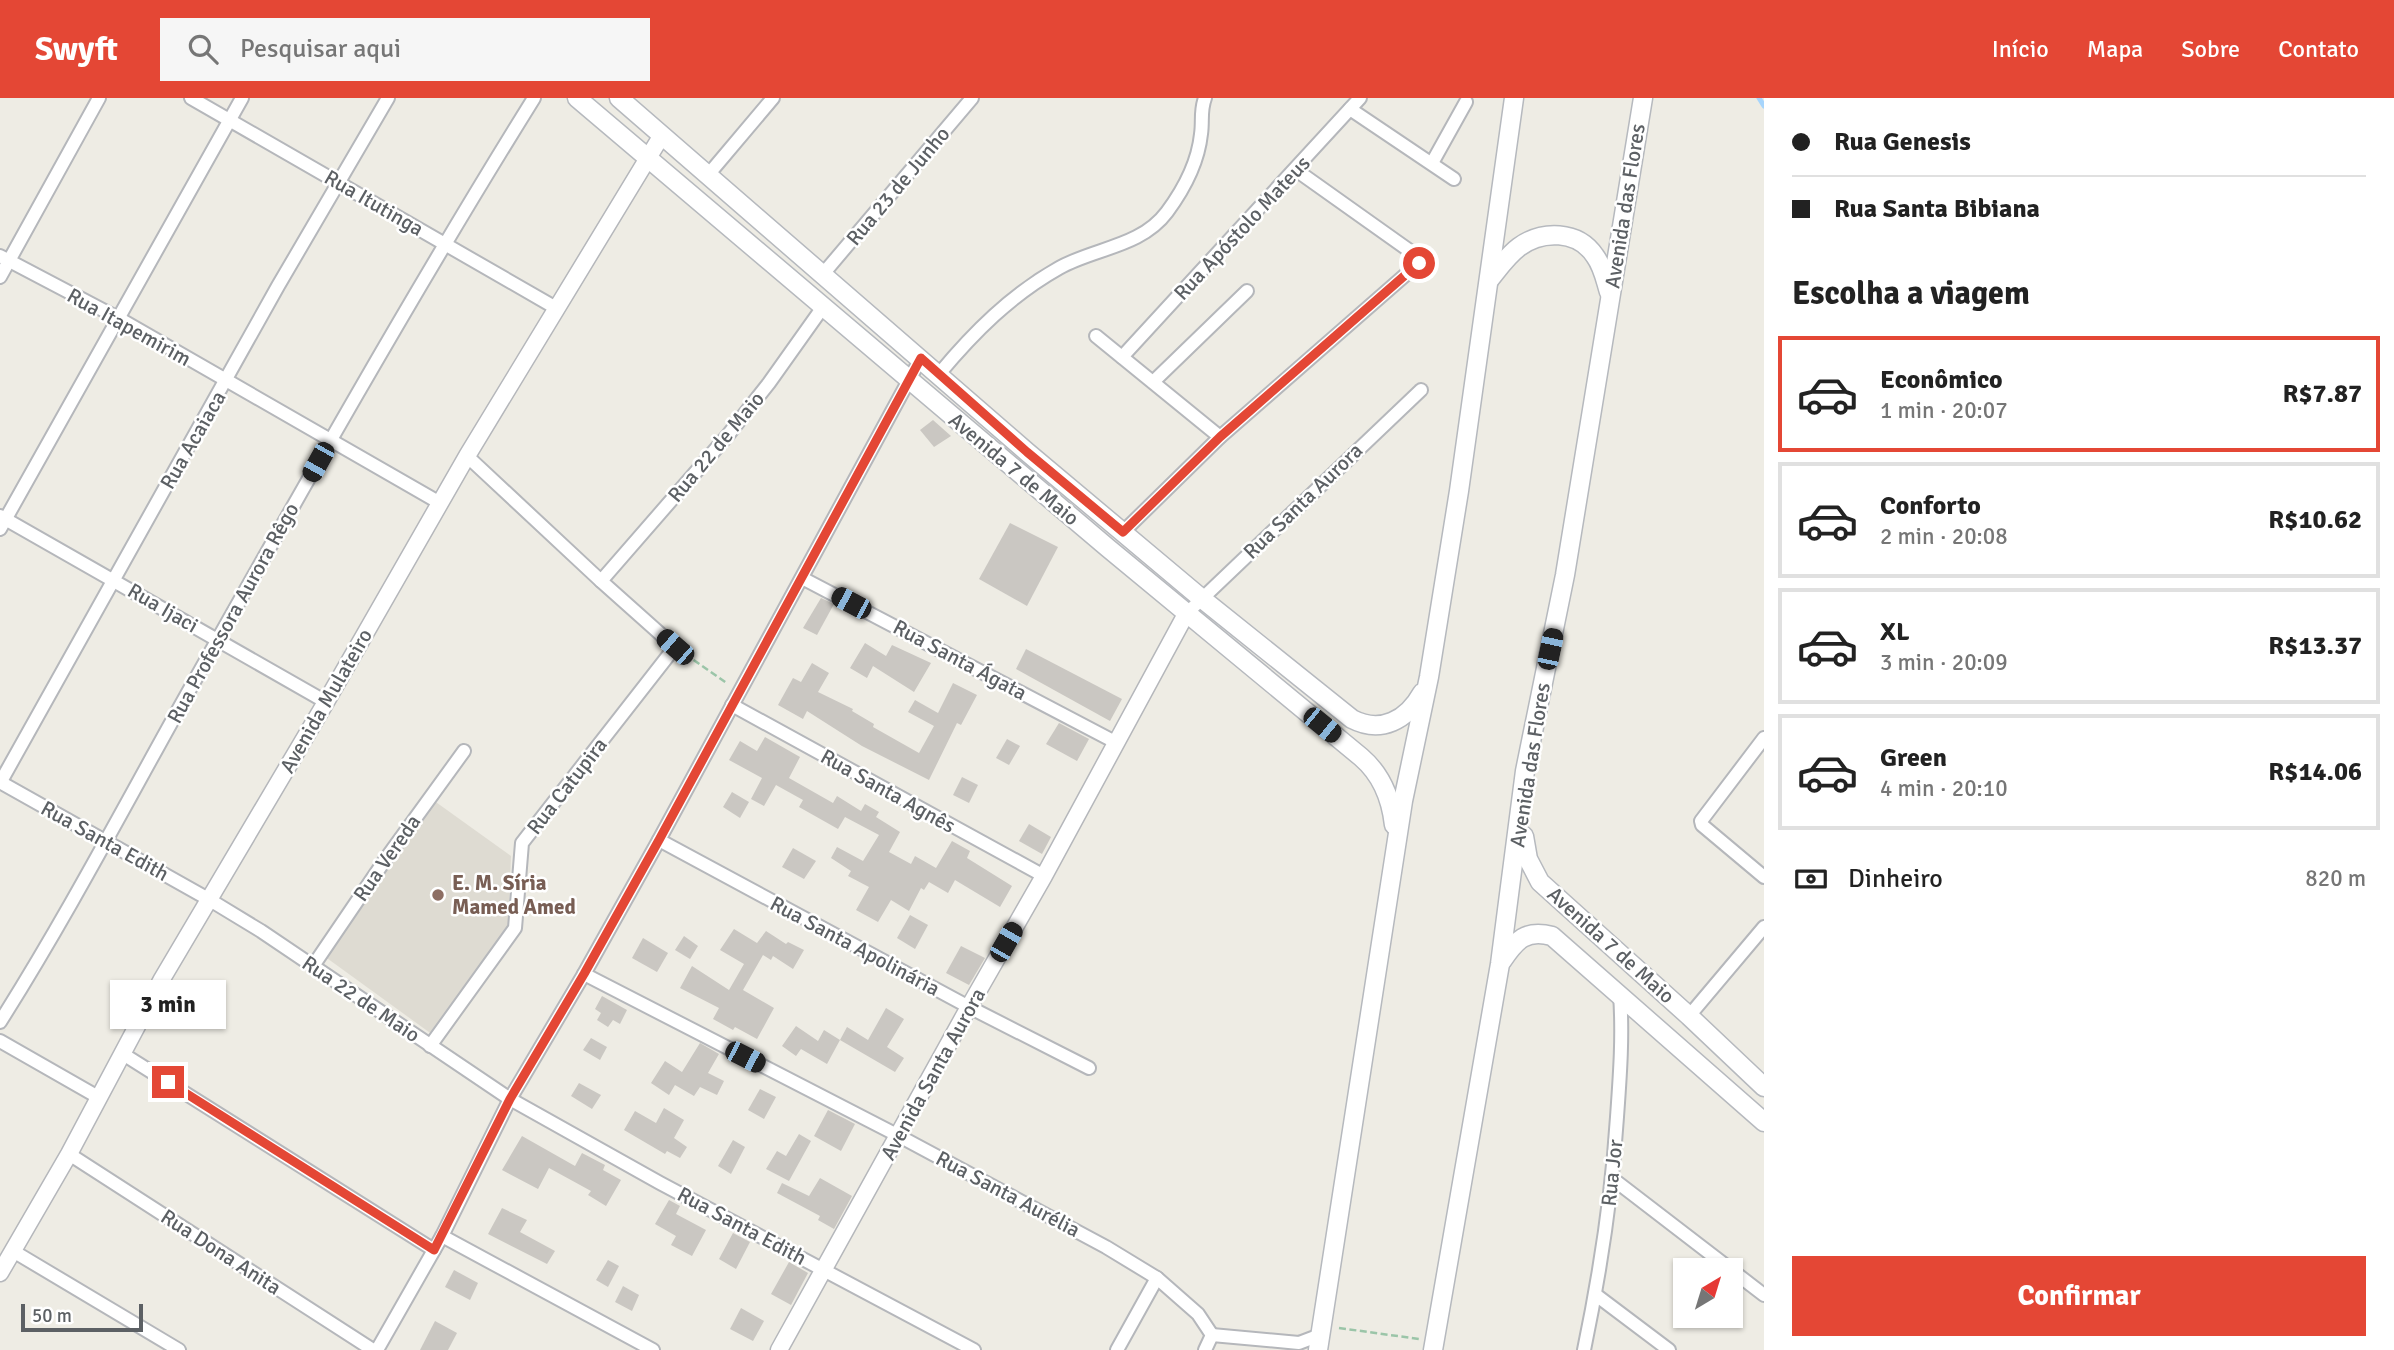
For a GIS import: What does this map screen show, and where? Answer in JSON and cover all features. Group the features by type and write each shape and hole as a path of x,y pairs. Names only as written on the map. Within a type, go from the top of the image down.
{"main road":[{"name":"Avenida 7 de Maio","path":"577,98 1186,614 1375,769 1392,808 1395,831 1394,870"},
{"name":"Avenida 7 de Maio","path":"619,98 1027,452 1201,598 1352,719 1362,724 1387,724 1407,714 1421,695 1429,677"},
{"path":"1319,1342 1403,801 1429,677 1459,491 1514,98"},
{"name":"Avenida das Flores","path":"1431,1345 1500,964 1525,771 1565,575 1643,98"},
{"path":"1489,280 1507,257 1521,245 1552,234 1567,236 1594,254 1602,269 1610,298"},
{"name":"Avenida 7 de Maio","path":"1525,771 1525,844 1528,859 1541,882 1764,1087"},
{"name":"Avenida 7 de Maio","path":"1500,964 1513,944 1525,936 1539,932 1552,936 1764,1122"}],"street":[{"path":"0,276 4,258 99,98"},
{"name":"Rua Itutinga","path":"191,98 556,308"},
{"path":"2,521 242,98"},
{"name":"Rua Acaiaca","path":"0,782 278,286 388,98"},
{"name":"Rua Professora Aurora Rêgo","path":"0,1022 35,966 443,243 534,98"},
{"path":"708,175 773,98"},
{"name":"Rua 23 de Junho","path":"823,274 972,98"},
{"path":"939,374 970,336 1009,301 1060,267 1138,237 1165,215 1188,180 1197,157 1202,131 1200,110 1205,98"},
{"name":"Rua Apóstolo Mateus","path":"1122,357 1360,98"},
{"path":"1432,163 1466,102"},
{"path":"1350,109 1454,179"},
{"name":"Avenida Mulateiro","path":"0,1273 69,1154 162,979 326,702 467,456 662,135"},
{"path":"1123,532 1220,437 1419,263 1417,256 1296,170"},
{"name":"Rua Itapemirim","path":"4,258 118,318 440,503"},
{"path":"1153,382 1247,291"},
{"name":"Rua 22 de Maio","path":"601,581 728,435 823,307"},
{"path":"1096,336 1220,437"},
{"path":"375,1350 442,1236 510,1099 659,840 921,358"},
{"name":"Rua Santa Aurora","path":"1186,614 1421,390"},
{"path":"467,456 675,647"},
{"name":"Rua Ijaci","path":"2,521 113,580 326,702"},
{"name":"Rua Santa Ágata","path":"802,578 1117,743"},
{"name":"Avenida Santa Aurora","path":"779,1350 1044,876 1186,614"},
{"name":"Rua Catupira","path":"429,1046 515,928 523,843 675,647"},
{"name":"Rua Santa Agnês","path":"732,705 1044,876"},
{"path":"1764,738 1701,821 1702,825 1764,877"},
{"name":"Rua Vereda","path":"313,966 464,751"},
{"name":"Rua Santa Edith","path":"0,782 210,900"},
{"name":"Rua Santa Apolinária","path":"659,840 969,1007 1089,1068"},
{"name":"Rua 22 de Maio","path":"210,900 510,1099"},
{"path":"1689,1016 1764,927"},
{"name":"Rua Santa Aurélia","path":"584,974 899,1136 1106,1247 1157,1278 1198,1314 1212,1335"},
{"name":"Rua Jor","path":"1584,1350 1596,1295 1613,1179 1623,1036 1620,994"},
{"path":"0,1041 98,1097"},
{"path":"122,1054 434,1250"},
{"name":"Rua Santa Edith","path":"510,1099 660,1183 974,1350"},
{"name":"Rua Dona Anita","path":"69,1154 375,1350"},
{"path":"1613,1179 1764,1295"},
{"path":"442,1236 653,1350"},
{"path":"13,1251 179,1350"},
{"path":"1117,1350 1157,1278"},
{"path":"1596,1295 1669,1350"},
{"path":"1205,1350 1212,1335 1299,1343 1319,1342"}],"path":[{"path":"675,647 740,692"},
{"path":"1338,1328 1431,1345"}],"shaded area":[{"name":"E. M. Síria Mamed Amed","path":"433,800 511,856 508,933 433,1035 324,956"}],"building":[{"path":"933,420 951,436 934,447 920,430"},
{"path":"1010,523 1058,547 1027,606 979,579"},
{"path":"821,598 834,604 817,635 803,628"},
{"path":"865,643 886,656 892,645 931,663 914,692 873,666 867,678 850,668"},
{"path":"1026,649 1122,699 1110,721 1016,669"},
{"path":"812,663 829,673 818,692 853,709 852,711 874,724 873,727 919,753 934,726 908,712 915,700 938,713 953,683 977,695 961,725 957,723 929,780 862,746 807,711 803,719 778,705 793,678 801,682"},
{"path":"1059,723 1089,739 1077,761 1046,744"},
{"path":"765,737 800,757 789,778 833,803 837,796 861,811 865,804 879,812 876,817 900,832 889,852 911,864 915,856 936,868 952,841 970,851 967,858 1012,886 1000,907 955,880 948,893 929,882 924,890 921,888 909,911 891,900 878,922 856,910 869,887 848,876 851,871 831,858 837,847 863,861 879,835 845,817 838,829 799,807 803,800 776,785 764,806 751,799 762,778 729,760 740,741 757,751"},
{"path":"1007,739 1020,746 1009,765 996,758"},
{"path":"962,777 978,785 969,803 953,795"},
{"path":"732,792 749,802 740,818 723,807"},
{"path":"1029,824 1051,837 1042,854 1019,841"},
{"path":"793,848 816,861 804,879 782,867"},
{"path":"910,915 928,925 915,949 897,938"},
{"path":"734,929 757,943 766,931 786,944 788,942 804,950 793,969 773,956 771,960 763,955 743,990 774,1008 757,1039 713,1019 719,1008 680,988 692,966 729,990 744,964 720,950"},
{"path":"684,936 698,946 690,959 675,950"},
{"path":"643,938 668,953 657,972 632,958"},
{"path":"961,946 985,958 969,985 946,973"},
{"path":"602,996 627,1010 620,1024 613,1020 608,1027 597,1020 601,1013 595,1009"},
{"path":"886,1008 904,1019 887,1047 904,1058 895,1072 840,1040 847,1027 868,1040"},
{"path":"796,1026 818,1041 824,1030 840,1040 827,1064 801,1049 796,1056 782,1046"},
{"path":"591,1038 607,1047 600,1060 583,1050"},
{"path":"700,1043 719,1054 708,1073 724,1081 717,1095 700,1087 694,1096 675,1085 669,1095 651,1083 665,1061 682,1072"},
{"path":"579,1083 601,1095 592,1109 571,1096"},
{"path":"760,1089 776,1097 764,1119 748,1110"},
{"path":"664,1108 684,1120 674,1138 687,1147 680,1158 667,1151 665,1154 624,1130 635,1111 656,1123"},
{"path":"828,1110 855,1124 841,1151 814,1136"},
{"path":"799,1134 811,1141 789,1181 766,1169 777,1151 786,1156"},
{"path":"522,1136 575,1166 582,1153 605,1165 603,1170 621,1180 606,1206 588,1195 591,1191 549,1168 538,1189 502,1170"},
{"path":"733,1140 745,1147 731,1174 718,1166"},
{"path":"820,1178 852,1196 834,1229 818,1220 820,1216 777,1193 782,1183 809,1196"},
{"path":"669,1200 680,1206 676,1214 706,1230 692,1256 671,1245 676,1236 655,1224"},
{"path":"502,1208 527,1220 520,1232 555,1251 547,1264 488,1234"},
{"path":"733,1233 750,1242 736,1269 719,1259"},
{"path":"608,1260 619,1266 608,1287 596,1280"},
{"path":"789,1262 808,1273 791,1305 771,1294"},
{"path":"454,1270 478,1283 470,1300 445,1287"},
{"path":"623,1286 639,1295 632,1311 615,1302"},
{"path":"741,1308 764,1321 753,1341 730,1329"},
{"path":"435,1321 457,1333 448,1350 420,1350"}],"waterway":[{"path":"1759,98 1764,106"}],"place":[{"name":"E. M. Síria Mamed Amed","path":"438,895"}],"route":[{"path":"168,1082 434,1250 510,1099 659,840 921,358 1123,532 1220,437 1419,263"}]}
